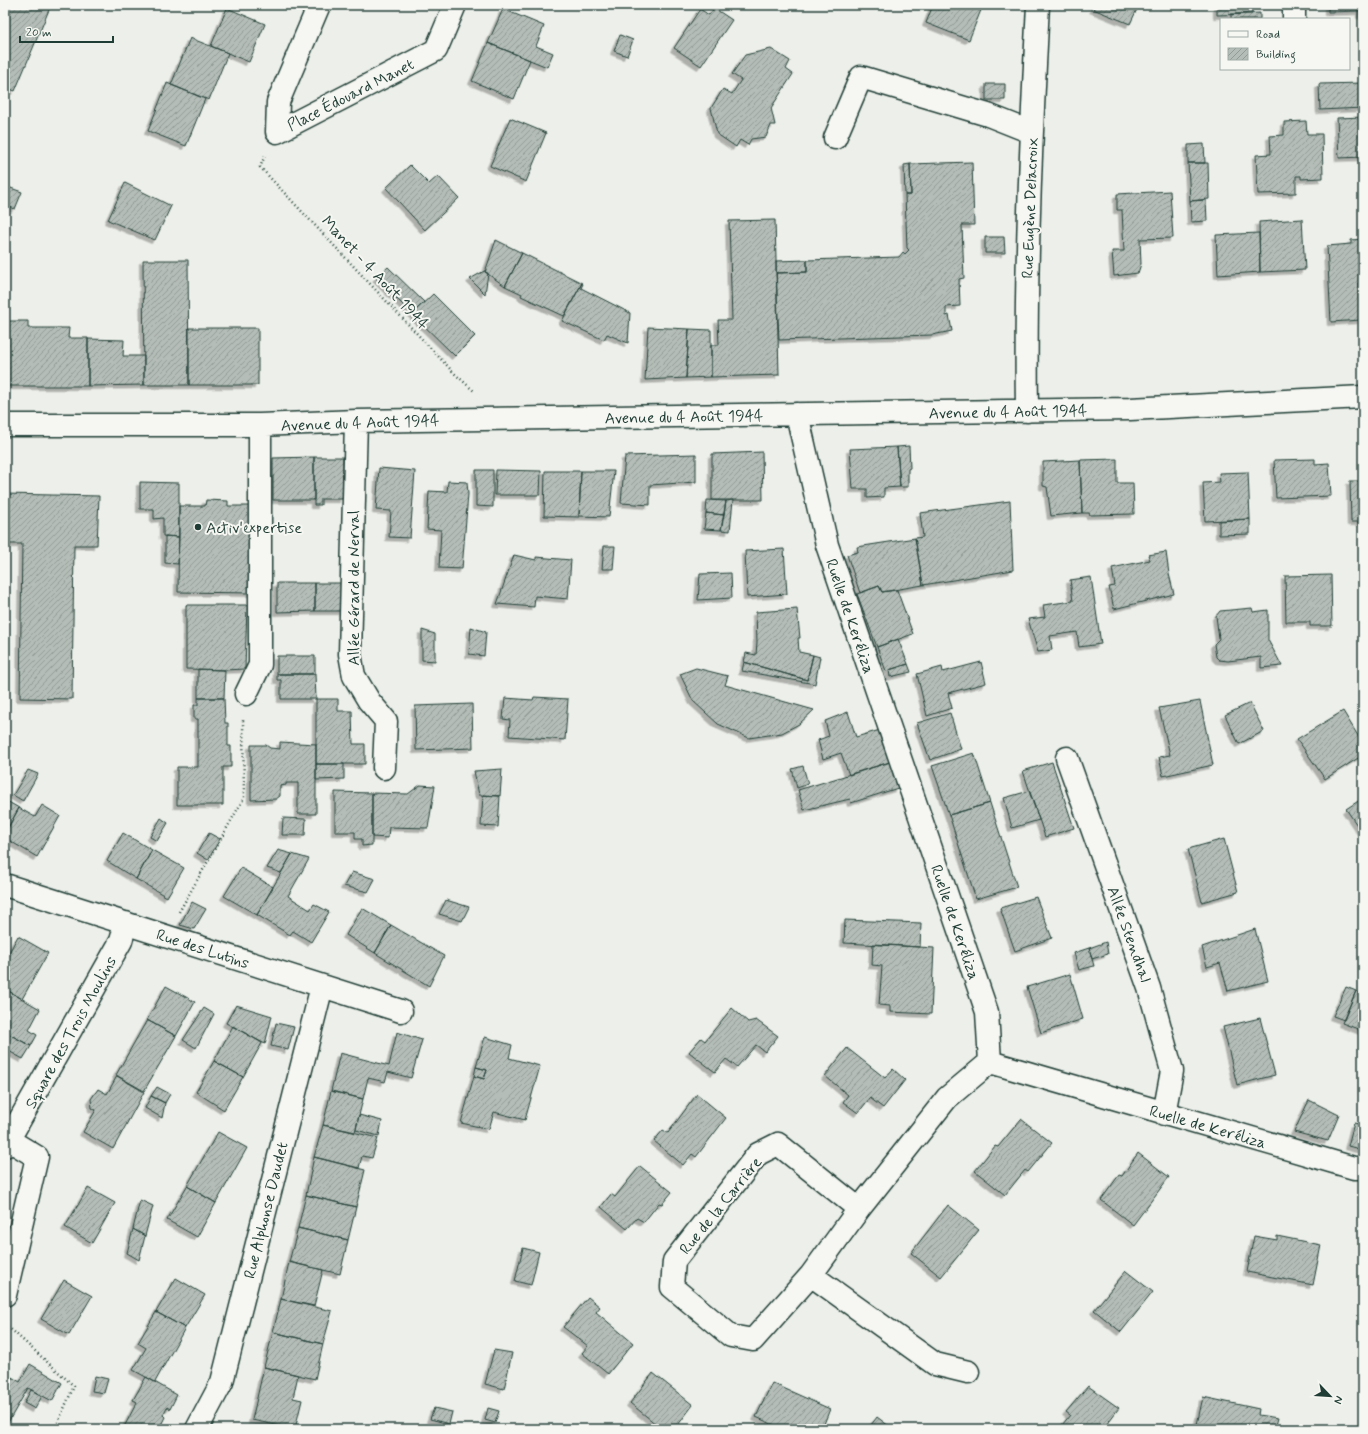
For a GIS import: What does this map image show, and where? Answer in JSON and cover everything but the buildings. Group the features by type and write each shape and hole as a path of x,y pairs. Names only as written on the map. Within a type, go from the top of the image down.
{"street":[{"name":"Place Édouard Manet","path":"319,5 278,102 277,132 436,50 455,5"},
{"name":"Rue Eugène Delacroix","path":"1027,411 1026,312 1038,5"},
{"path":"1294,5 1294,18"},
{"path":"836,138 861,77 988,115 1032,132"},
{"name":"Avenue du 4 Août 1944","path":"5,425 260,425 356,421 1130,409 1363,397"},
{"name":"Ruelle de Keréliza","path":"797,414 827,545 987,1012 990,1062 1164,1114 1354,1168 1363,1168"},
{"name":"Allée Gérard de Nerval","path":"356,421 350,654 354,676 369,701 386,721 384,768"},
{"path":"246,694 260,665 260,425"},
{"name":"Allée Stendhal","path":"1067,758 1149,988 1170,1063 1172,1071 1164,1114"},
{"name":"Rue des Lutins","path":"5,885 401,1011"},
{"name":"Square des Trois Moulins","path":"5,1295 37,1157 7,1143 121,941 126,923"},
{"name":"Rue Alphonse Daudet","path":"197,1429 222,1382 322,986"},
{"name":"Rue de la Carrière","path":"860,1209 778,1144 758,1154 674,1261 672,1287 731,1336 752,1340 812,1275 860,1209 947,1098 990,1062"},
{"path":"812,1275 935,1364 968,1372"}],"path":[{"name":"Manet - 4 Août 1944","path":"277,132 260,167 454,373 504,419"},
{"path":"166,936 244,798 243,711 246,694"},
{"path":"5,1324 74,1386 56,1429"}],"place":[{"name":"Activ'expertise","path":"198,527"}]}
